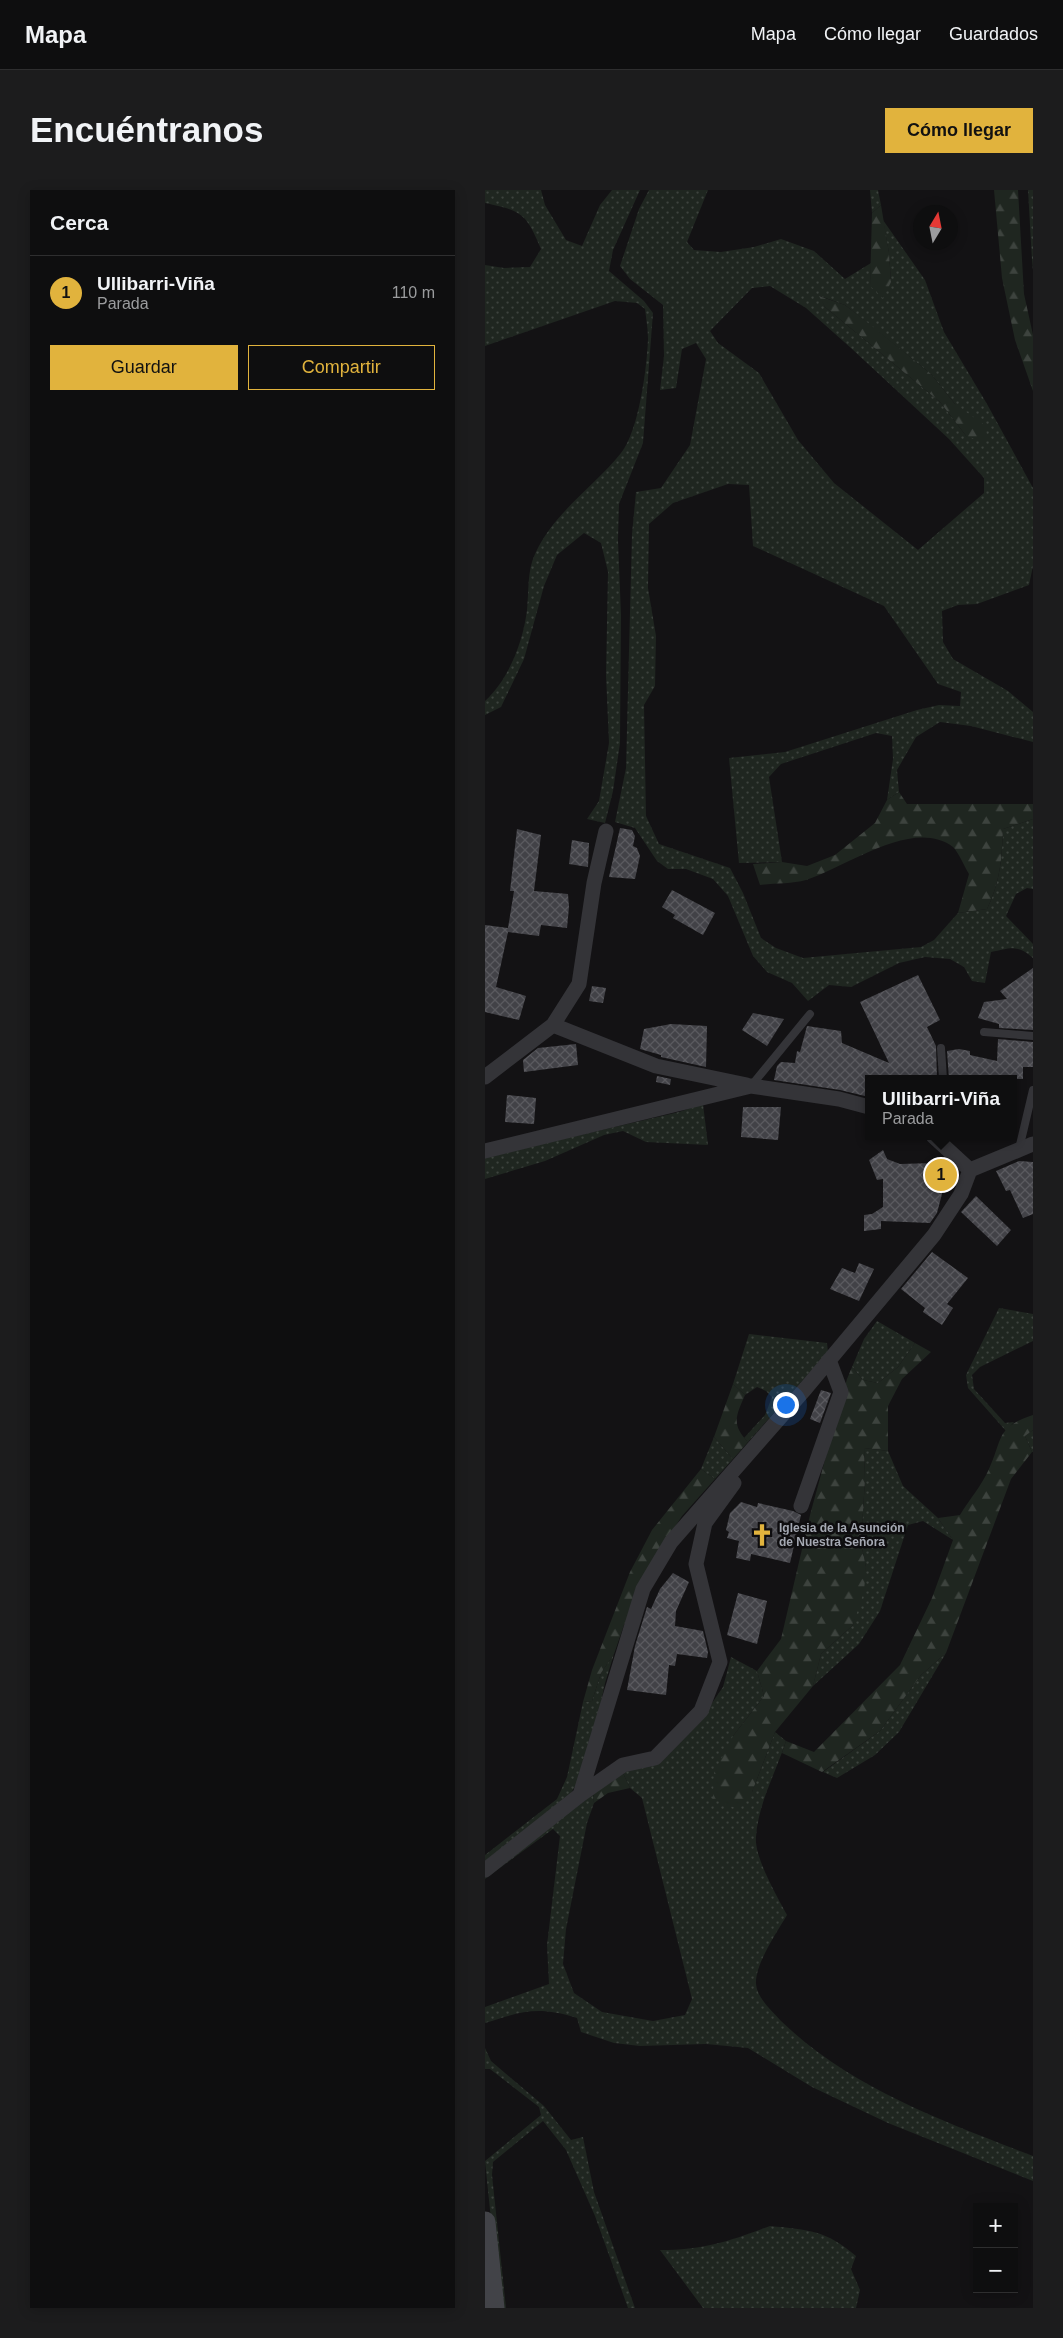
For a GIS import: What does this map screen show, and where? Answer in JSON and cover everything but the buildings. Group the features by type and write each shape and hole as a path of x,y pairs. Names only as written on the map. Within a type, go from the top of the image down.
{"street":[{"path":"485,1077 553,1025 579,984 594,883 606,831"},
{"path":"553,1025 656,1066 751,1086 839,1099 865,1107"},
{"path":"485,1151 751,1086"},
{"path":"937,1140 970,1170"},
{"path":"580,1795 643,1589 671,1542 806,1388 934,1235 961,1194 970,1170 1026,1146"},
{"path":"801,1506 841,1392 829,1360"},
{"path":"485,1870 580,1795 623,1765 655,1758 701,1711 720,1662 696,1564 705,1523 806,1388"},
{"path":"485,2222 494,2308"}],"lane":[{"path":"751,1086 809,1014"},
{"path":"984,1032 1033,1036"},
{"path":"941,1048 943,1075"},
{"path":"1026,1146 1033,1090"}],"green space":[{"path":"485,190 541,190 545,205 566,240 582,246 600,205 612,190 640,190 613,250 609,271 644,301 653,313 643,443 619,504 618,540 621,615 620,743 613,791 605,823 587,819 599,801 609,743 606,675 608,572 601,543 584,533 557,555 544,586 524,659 501,707 485,715 485,701 494,692 508,671 518,647 527,610 532,561 543,539 563,513 621,453 633,430 646,366 648,339 645,309 637,303 615,301 485,346 485,265 504,268 530,267 541,249 531,228 521,216 507,208 485,203"},
{"path":"649,190 708,190 687,242 694,250 721,252 754,247 781,239 814,251 845,279 871,263 870,286 891,282 889,253 883,220 925,280 944,332 987,404 1033,488 1033,566 1029,585 977,604 958,605 942,611 943,642 953,659 1008,691 1033,712 1033,742 971,726 940,722 916,737 897,770 899,792 887,800 893,759 892,736 876,733 781,764 769,777 782,862 739,863 729,758 785,752 917,710 939,705 960,706 961,692 938,684 884,606 753,546 749,485 728,484 673,503 649,524 648,588 656,636 655,686 644,705 646,816 659,844 730,868 743,893 761,938 776,948 803,958 921,947 934,940 958,913 987,909 995,890 999,870 1003,829 1033,819 1033,889 1027,888 1016,894 1006,916 1033,944 1033,958 1023,951 1014,948 991,952 985,983 972,981 964,967 950,959 925,957 899,963 851,987 829,985 808,1001 792,983 767,972 753,956 728,896 713,879 686,869 668,869 657,861 635,828 615,822 626,768 632,534 636,492 661,488 690,445 706,359 696,343 682,349 676,388 660,390 664,356 663,305 630,279 620,266 639,209","holes":["770,286 806,308 852,349 949,439 984,478 984,493 918,550 834,483 798,440 759,373 718,343 710,331 752,288","820,296 845,305 931,374 955,404 967,437 940,402 825,307"]},
{"path":"870,190 878,190 881,205 872,213"},
{"path":"994,190 1018,190 1024,294 1033,335 1033,391 1015,340 1002,278"},
{"path":"1028,190 1033,190 1033,270 1032,260"},
{"path":"881,205 889,253 891,282 883,298 870,286 872,213"},
{"path":"819,296 845,305 931,374 955,404 986,426 987,441 967,437 940,402 825,307"},
{"path":"899,792 907,804 1033,804 1033,819 1003,829 1002,850 995,890 987,909 958,913 969,874 953,847 937,839 919,838 900,841 880,847 806,880 760,885 753,864 782,862 807,866 835,855 875,823 887,800"},
{"path":"703,1104 708,1145 646,1142 623,1131 604,1135 545,1161 485,1179 485,1157 679,1112"},
{"path":"999,1308 1033,1314 1033,1341 980,1367 972,1375 974,1389 1005,1423 1014,1422 1006,1431 968,1388 966,1375"},
{"path":"877,1321 915,1343 898,1367 878,1383 863,1380 852,1367 864,1339"},
{"path":"749,1334 827,1343 828,1352 748,1442 744,1438 765,1415 772,1397 766,1391 757,1387 745,1395 733,1384"},
{"path":"915,1343 931,1352 902,1379 888,1406 888,1451 864,1448 865,1480 861,1543 866,1567 864,1591 853,1625 821,1654 813,1686 775,1732 752,1792 738,1809 713,1799 714,1773 733,1736 764,1696 757,1671 781,1639 810,1515 847,1379 852,1367 863,1380 878,1383 898,1367"},
{"path":"733,1384 745,1395 739,1409 737,1425 748,1442 733,1459 714,1437"},
{"path":"1033,1415 1033,1430 1025,1436 1032,1452 1011,1479 946,1653 921,1675 880,1731 822,1772 782,1753 786,1741 814,1752 900,1665 932,1598 953,1540 938,1518 960,1515 986,1475 1002,1435 1012,1424"},
{"path":"1033,1430 1033,1452 1032,1452 1025,1436"},
{"path":"714,1437 733,1459 715,1479 701,1469"},
{"path":"864,1448 888,1451 903,1486 938,1518 953,1540 923,1521 908,1525 880,1611 859,1644 813,1686 821,1654 853,1625 866,1567 861,1543 865,1480"},
{"path":"701,1469 715,1479 682,1516 653,1560 624,1625 614,1654 601,1673 592,1701 583,1702 592,1670 630,1572 652,1530"},
{"path":"946,1653 899,1732 875,1755 837,1778 823,1772 880,1731 921,1675"},
{"path":"614,1654 605,1683 590,1755 579,1780 568,1798 485,1861 485,1855 557,1799 567,1777 583,1702 592,1701 601,1673"},
{"path":"731,1657 757,1671 764,1696 733,1736 752,1792 775,1732 786,1741 764,1800 757,1825 756,1845 762,1865 787,1915 767,1948 759,1967 756,1984 759,1994 765,2004 781,2021 809,2045 838,2066 868,2084 932,2116 1033,2156 1033,2181 888,2123 812,2087 748,2048 706,2044 640,2046 614,2043 581,2032 577,2018 552,2012 531,2011 485,2023 485,2007 549,1984 547,1945 560,1836 553,1829 485,1879 485,1873 593,1791 594,1803 587,1823 566,1929 563,1964 574,1993 602,2012 653,2021 685,2015 692,1999 642,1798 630,1788 623,1773 703,1716 723,1687"},
{"path":"623,1773 630,1788 608,1793 594,1803 593,1791"},
{"path":"485,2048 491,2061 544,2106 571,2140 583,2137 594,2192 635,2308 628,2308 595,2216 566,2150 543,2121 493,2162 492,2175 506,2308 500,2308 485,2161 541,2115 539,2107 490,2069 485,2069"},
{"path":"770,2226 806,2230 826,2236 856,2256 851,2269 860,2290 856,2308 703,2308 660,2250 676,2250 717,2244"}],"place":[{"name":"Ullibarri-Viña","path":"941,1175"},
{"name":"Iglesia de la Asunción de Nuestra Señora","path":"762,1535"}]}
